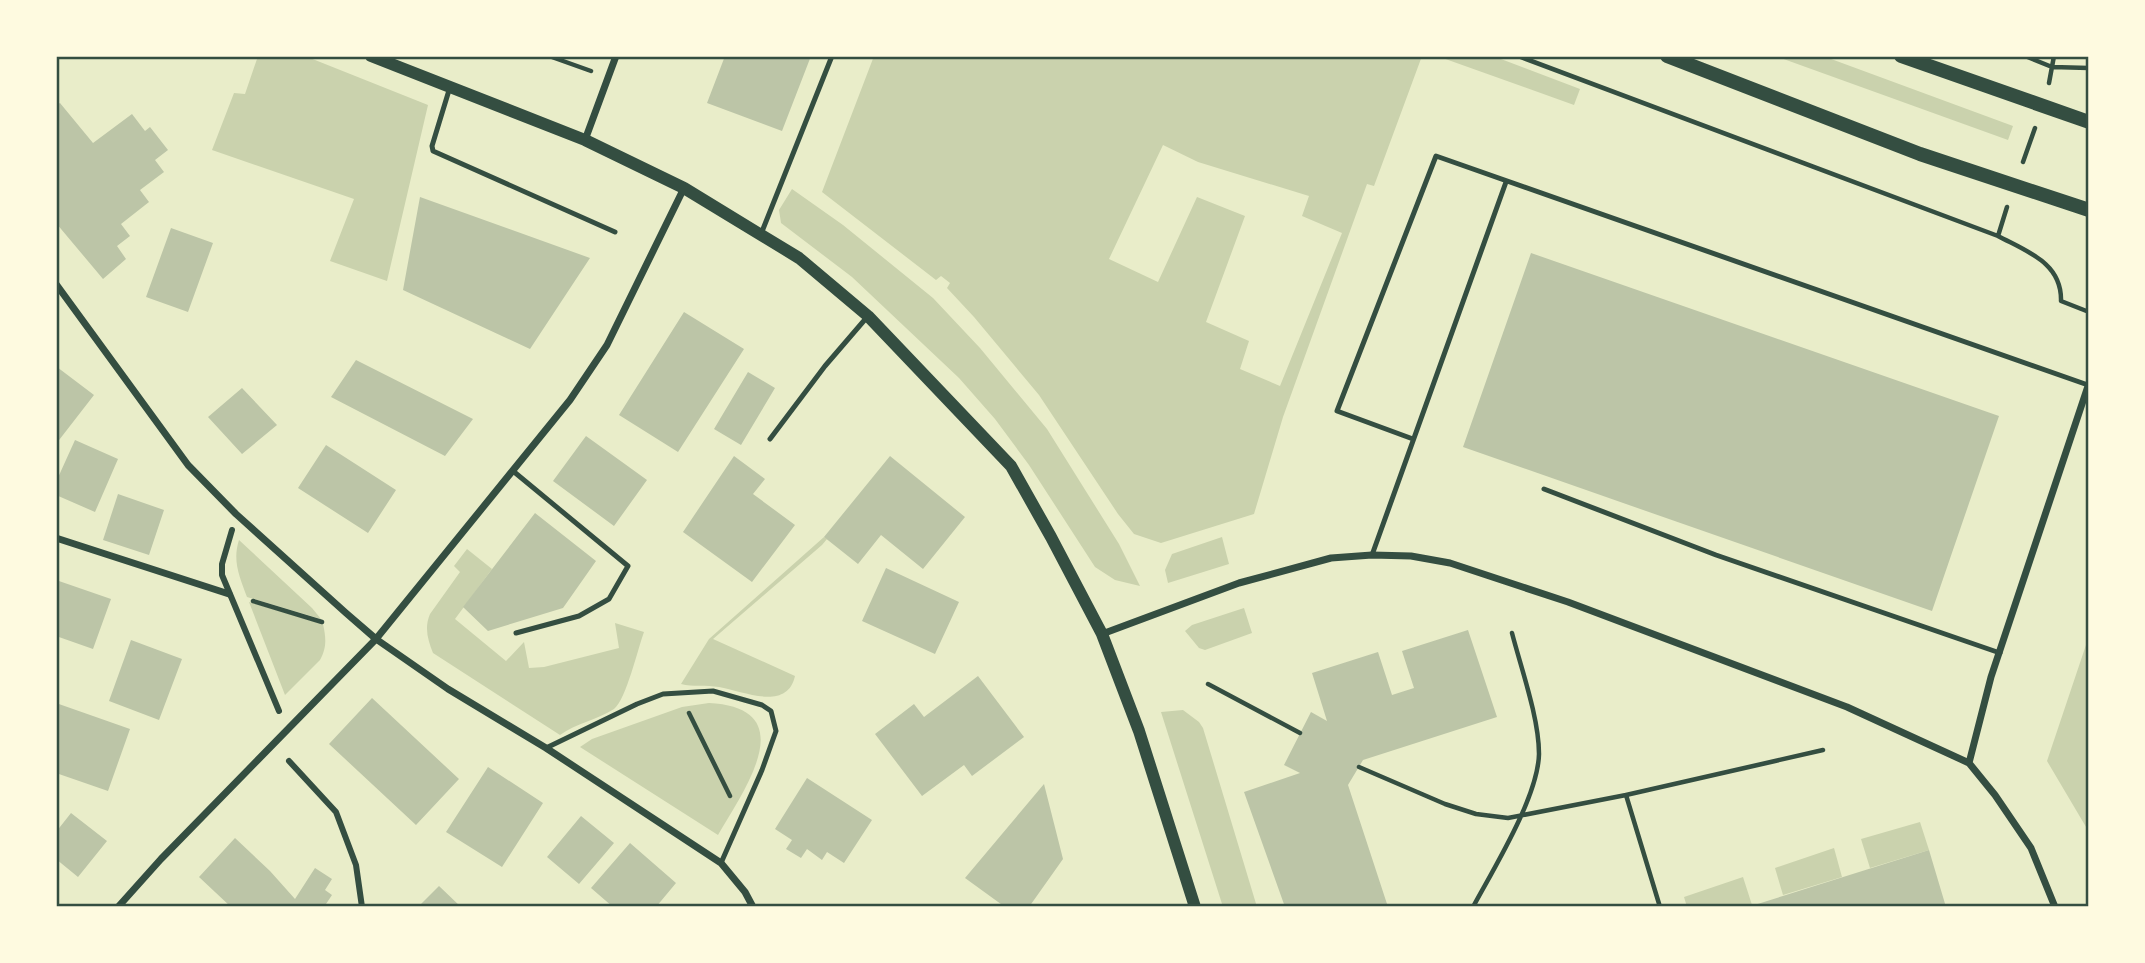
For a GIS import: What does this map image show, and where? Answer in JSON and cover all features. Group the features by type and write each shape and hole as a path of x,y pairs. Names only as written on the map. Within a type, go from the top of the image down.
{"main road":[{"path":"1667,56 1920,154 2089,209"},
{"path":"1901,56 2089,122"}],"street":[{"path":"372,56 585,140 684,188 799,258 868,316 1011,466 1102,634 1139,731 1195,907"},
{"path":"585,140 616,56"},
{"path":"118,907 161,859 376,639 513,471 593,369 684,188"},
{"path":"56,284 188,465 236,514 376,639 448,689 546,748 721,863 745,892 753,907"},
{"path":"1969,763 1979,718 2089,384"},
{"path":"232,530 222,564 222,575 279,711"},
{"path":"56,538 229,594"},
{"path":"1102,634 1238,583 1331,558 1411,556 1450,563 1568,602 1847,707 1969,763 1996,796 2031,848 2055,907"},
{"path":"289,761 336,812 356,865 362,907"}],"lane":[{"path":"761,234 832,56"},
{"path":"450,87 432,146 433,151 615,232"},
{"path":"1413,439 1337,411 1436,156 2089,384"},
{"path":"1371,555 1506,182"},
{"path":"770,439 825,366 868,316"},
{"path":"513,471 628,566 609,599 579,616 516,633"},
{"path":"1544,489 1716,555 2000,653"},
{"path":"546,748 663,694 713,691 762,705 771,711 776,731 721,863"}],"path":[{"path":"549,56 596,73"},
{"path":"1518,56 1998,236 2039,258 2058,279 2062,287 2062,301 2089,312"},
{"path":"2025,56 2052,67 2089,68"},
{"path":"2049,83 2054,56"},
{"path":"2028,148 2033,135"},
{"path":"1998,236 2001,229"},
{"path":"229,594 329,624"},
{"path":"1473,907 1521,816 1539,756 1536,729 1512,633"},
{"path":"1209,684 1300,733"},
{"path":"682,693 740,819"},
{"path":"1359,767 1476,814 1508,818 1626,795 1823,750"},
{"path":"1626,795 1660,907"}],"green space":[{"path":"258,56 305,56 428,105 387,281 330,261 354,199 212,150 234,93 245,94"},
{"path":"874,56 1422,56 1374,186 1367,184 1283,417 1254,514 1161,543 1134,534 1039,395 947,288 950,283 941,276 936,280 822,192","holes":["1163,145 1198,162 1309,196 1302,216 1342,233 1280,386 1240,369 1249,341 1206,322 1245,216 1197,197 1158,282 1109,259"]},
{"path":"1437,56 1493,56 1580,89 1574,105"},
{"path":"1775,56 1823,56 2013,126 2008,140"},
{"path":"792,189 843,225 933,298 980,348 1047,429 1119,544 1140,586 1115,580 1095,567 1029,465 995,419 959,378 852,277 781,223 779,210"},
{"path":"824,537 827,539 822,545 713,639 795,676 790,687 774,696 763,696 719,687 681,684 709,639"},
{"path":"1222,537 1229,564 1168,583 1165,570 1172,554"},
{"path":"239,540 321,619 247,597 237,562"},
{"path":"467,549 492,569 455,619 506,661 524,642 529,668 544,667 619,648 615,623 644,632 627,685 614,709 560,735 433,653 427,634 428,619 460,572 454,566"},
{"path":"249,602 323,624 325,642 320,660 285,695"},
{"path":"1244,608 1252,633 1205,650 1199,648 1185,631 1192,625"},
{"path":"2089,636 2089,832 2047,761"},
{"path":"709,703 738,708 754,719 760,735 759,754 752,775 718,835 580,747 592,739 682,707"},
{"path":"1183,710 1203,728 1257,907 1223,907 1161,712"},
{"path":"1920,822 1929,850 1870,868 1861,839"},
{"path":"1834,848 1842,877 1783,895 1775,868"},
{"path":"1743,877 1752,905 1687,907 1684,897"}],"building":[{"path":"725,56 811,56 782,131 707,103"},
{"path":"60,103 93,143 132,114 145,131 150,127 168,150 155,160 164,172 140,190 149,202 121,224 130,236 117,246 126,259 103,279 56,223 56,105"},
{"path":"420,197 590,258 530,349 403,290"},
{"path":"171,228 213,243 188,312 146,297"},
{"path":"1531,253 1999,416 1932,611 1463,447"},
{"path":"684,312 744,349 678,452 619,415"},
{"path":"356,360 473,419 445,456 331,397"},
{"path":"56,368 94,395 56,444"},
{"path":"748,372 775,388 741,445 714,429"},
{"path":"242,388 277,425 242,454 208,417"},
{"path":"586,436 647,480 614,526 553,481"},
{"path":"75,440 118,459 95,512 56,495 56,482"},
{"path":"326,445 396,490 368,533 298,488"},
{"path":"734,456 765,479 753,494 795,525 752,582 683,532"},
{"path":"890,456 965,517 923,569 881,535 858,564 824,537"},
{"path":"118,494 164,510 149,555 103,540"},
{"path":"535,513 596,561 563,608 488,631 463,607"},
{"path":"886,568 959,602 935,654 862,621"},
{"path":"56,580 111,599 93,649 56,636"},
{"path":"1468,630 1497,717 1363,760 1348,785 1388,907 1285,907 1244,792 1300,773 1284,765 1311,712 1327,721 1312,673 1378,652 1392,695 1414,688 1402,651"},
{"path":"131,640 182,659 159,720 109,701"},
{"path":"978,676 1024,737 972,776 964,765 922,796 875,734 914,704 924,717"},
{"path":"372,698 459,779 416,825 329,744"},
{"path":"56,703 130,729 108,791 56,773"},
{"path":"488,767 543,803 502,867 446,832"},
{"path":"807,778 872,820 844,863 827,852 822,860 807,849 801,858 786,849 792,840 775,829"},
{"path":"1044,784 1063,859 1029,907 1005,907 965,878"},
{"path":"71,813 107,841 78,877 56,859 56,832"},
{"path":"581,816 614,843 579,884 547,857"},
{"path":"235,838 295,899 315,868 332,879 325,890 332,895 324,907 231,907 199,877"},
{"path":"630,843 676,883 656,907 613,907 591,888"},
{"path":"1929,850 1946,907 1890,907 1889,904 1880,907 1748,907"},
{"path":"439,886 461,907 418,907"}]}
